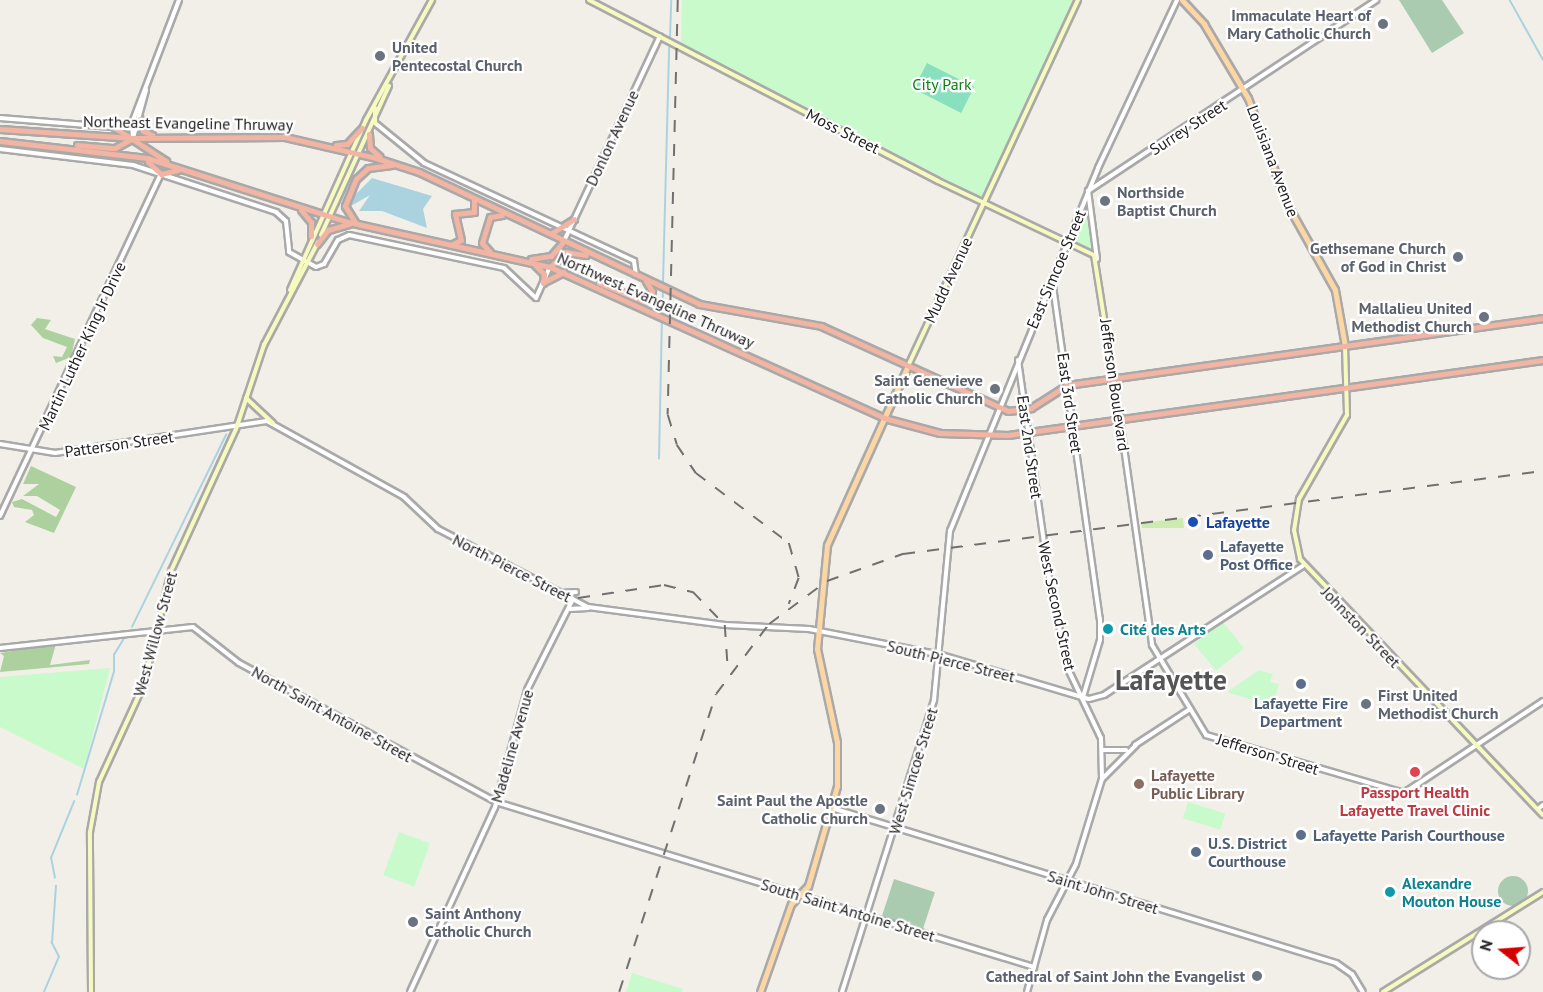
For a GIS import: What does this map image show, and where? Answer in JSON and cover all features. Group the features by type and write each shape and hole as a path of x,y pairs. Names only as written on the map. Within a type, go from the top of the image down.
{"highway":[{"path":"140,119 147,134 162,138"},
{"path":"115,128 131,130"},
{"path":"326,144 347,144 362,128"},
{"name":"Northeast Evangeline Thruway","path":"2,130 119,138 267,136 326,144 403,166 710,309 821,326 998,408 1025,409"},
{"path":"119,138 131,130"},
{"path":"131,130 133,138 147,153 209,179"},
{"path":"369,134 370,148 387,161"},
{"path":"54,145 115,148 133,138"},
{"name":"Northwest Evangeline Thruway","path":"0,141 54,145 138,158 354,224 505,256 568,272 884,418 932,432 987,436 1028,432 1543,360"},
{"path":"138,158 161,174 181,170"},
{"path":"365,226 346,210 356,180 375,166 403,166"},
{"path":"450,246 461,240 455,214 474,212 474,199"},
{"path":"297,208 311,222 311,236"},
{"path":"497,255 482,247 490,217 510,216"},
{"path":"548,233 566,230 574,219"},
{"path":"317,244 328,230 354,224"},
{"path":"505,256 546,258 564,241"},
{"path":"550,267 566,252 602,259"},
{"path":"527,261 542,269 543,283"},
{"path":"543,283 553,274 568,272"},
{"path":"586,280 647,300 652,289 636,275"},
{"path":"1025,409 1067,385 1543,318"}],"main road":[{"path":"375,123 388,86 432,0"},
{"name":"Moss Street","path":"589,0 983,203 1097,259"},
{"name":"Mudd Avenue","path":"760,992 799,895 808,886 832,808 838,752 818,666 818,631 824,563 832,530 1078,0"},
{"name":"Louisiana Avenue","path":"1182,0 1204,24 1244,91 1287,204 1335,290 1345,346 1349,387 1343,429 1299,499"},
{"name":"West Willow Street","path":"91,992 94,800 110,752 144,684 171,571 238,423 300,260 362,128 388,86"},
{"path":"375,123 377,101"},
{"name":"West Willow Street","path":"290,291 308,264 375,123"},
{"name":"Jefferson Boulevard","path":"1097,259 1120,419"},
{"path":"246,398 273,423"},
{"name":"Johnston Street","path":"1299,499 1294,531 1303,566 1543,814"},
{"path":"1383,992 1543,892"}],"street":[{"path":"133,138 131,130 179,0"},
{"name":"East Simcoe Street","path":"946,543 998,408 1088,191 1177,0"},
{"name":"Surrey Street","path":"1088,191 1244,91 1377,0"},
{"name":"Donlon Avenue","path":"574,219 660,36"},
{"path":"131,130 140,119 146,88"},
{"name":"Northeast Evangeline Thruway","path":"0,118 115,128"},
{"name":"Northeast Evangeline Thruway","path":"375,123 418,160 634,261 636,275"},
{"path":"0,149 115,161 161,174 281,215 288,250 308,264 322,266 338,240 353,235 504,268 536,298 550,267"},
{"name":"Martin Luther King Jr Drive","path":"0,516 33,453 161,174"},
{"name":"Jefferson Boulevard","path":"1088,191 1097,259"},
{"path":"564,241 566,230"},
{"name":"East 3rd Street","path":"1052,278 1100,636 1083,698"},
{"name":"East 2nd Street","path":"1018,359 1042,534"},
{"name":"Jefferson Boulevard","path":"1120,419 1142,579"},
{"name":"Patterson Street","path":"0,444 33,453 238,423"},
{"name":"North Pierce Street","path":"238,423 273,423 404,497 438,529 592,608 818,631"},
{"name":"West Second Street","path":"1042,534 1066,663 1083,698 1103,750 1102,779"},
{"name":"West Simcoe Street","path":"842,992 868,916 933,705 941,655 946,543"},
{"path":"1083,698 1101,697 1130,674 1303,566"},
{"name":"Jefferson Street","path":"1142,579 1158,656 1208,736 1401,794 1543,701"},
{"path":"561,593 576,592"},
{"name":"Madeline Avenue","path":"410,992 496,802 525,695 573,600"},
{"path":"568,609 592,608"},
{"name":"North Saint Antoine Street","path":"0,648 156,627 199,630 239,663 496,802 662,855"},
{"name":"South Pierce Street","path":"818,631 941,655 1083,698"},
{"path":"1103,750 1122,752 1190,710"},
{"path":"1027,992 1047,920 1069,881 1102,779 1136,745"},
{"path":"1538,809 1543,804"},
{"name":"Saint John Street","path":"832,808 1336,963 1352,974 1363,992"},
{"name":"South Saint Antoine Street","path":"662,855 1034,967"}],"green space":[{"name":"City Park","path":"682,0 1073,0 982,198 681,43"},
{"path":"1399,0 1442,0 1464,33 1432,53"},
{"path":"927,63 974,87 961,113 914,89"},
{"path":"1085,206 1092,250 1068,243"},
{"path":"37,318 51,320 45,329 75,339 71,357 56,363 53,356 62,357 67,347 43,338 31,325"},
{"path":"31,466 76,487 54,533 25,522 34,515 32,510 14,507 12,502 22,499 56,517 60,510 37,496 23,496 39,484 23,484"},
{"path":"1183,518 1184,528 1142,528 1141,523"},
{"path":"1222,621 1244,648 1216,671 1194,644"},
{"path":"56,644 50,665 90,660 89,664 0,672 4,656 0,653"},
{"path":"110,668 84,769 0,727 0,677"},
{"path":"1259,670 1273,674 1270,682 1279,684 1272,706 1227,692"},
{"path":"1188,802 1225,813 1220,830 1183,818"},
{"path":"399,832 430,843 414,887 383,875"},
{"path":"1513,876 1523,881 1528,891 1523,901 1513,906 1503,901 1498,891 1503,881"},
{"path":"894,879 935,892 922,931 881,918"},
{"path":"632,973 683,989 682,992 626,992"}],"water":[{"path":"372,178 432,196 423,209 427,228 382,211 359,211 370,195 351,206 352,198"}],"waterway":[{"path":"670,37 671,0"},
{"path":"1510,0 1543,59"},
{"path":"663,282 669,48"},
{"path":"662,311 663,292"},
{"path":"659,459 662,321"},
{"path":"132,627 226,435"},
{"path":"77,795 114,672 114,655 125,637"},
{"path":"55,878 51,858 74,802"},
{"path":"44,992 59,957 52,943 56,886"}],"railway":[{"path":"678,0 668,415 677,445 696,473 789,543 799,578 789,604"},
{"path":"619,992 716,694 769,624 827,581 903,554 1543,471"},
{"path":"578,598 664,585 693,592 725,625 728,669"}],"place":[{"name":"Immaculate Heart of Mary Catholic Church","path":"1383,24"},
{"name":"United Pentecostal Church","path":"380,56"},
{"name":"Northside Baptist Church","path":"1105,201"},
{"name":"Gethsemane Church of God in Christ","path":"1458,257"},
{"name":"Mallalieu United Methodist Church","path":"1484,317"},
{"name":"Saint Genevieve Catholic Church","path":"995,389"},
{"name":"Lafayette","path":"1193,522"},
{"name":"Lafayette Post Office","path":"1208,555"},
{"name":"Cité des Arts","path":"1108,629"},
{"name":"Lafayette Fire Department","path":"1301,684"},
{"name":"First United Methodist Church","path":"1366,704"},
{"name":"Passport Health Lafayette Travel Clinic","path":"1415,772"},
{"name":"Lafayette Public Library","path":"1139,784"},
{"name":"Saint Paul the Apostle Catholic Church","path":"880,809"},
{"name":"Lafayette Parish Courthouse","path":"1301,835"},
{"name":"U.S. District Courthouse","path":"1196,852"},
{"name":"Alexandre Mouton House","path":"1390,892"},
{"name":"Saint Anthony Catholic Church","path":"413,922"},
{"name":"Cathedral of Saint John the Evangelist","path":"1257,976"}],"district":[{"name":"Lafayette","path":"1171,680"}]}
